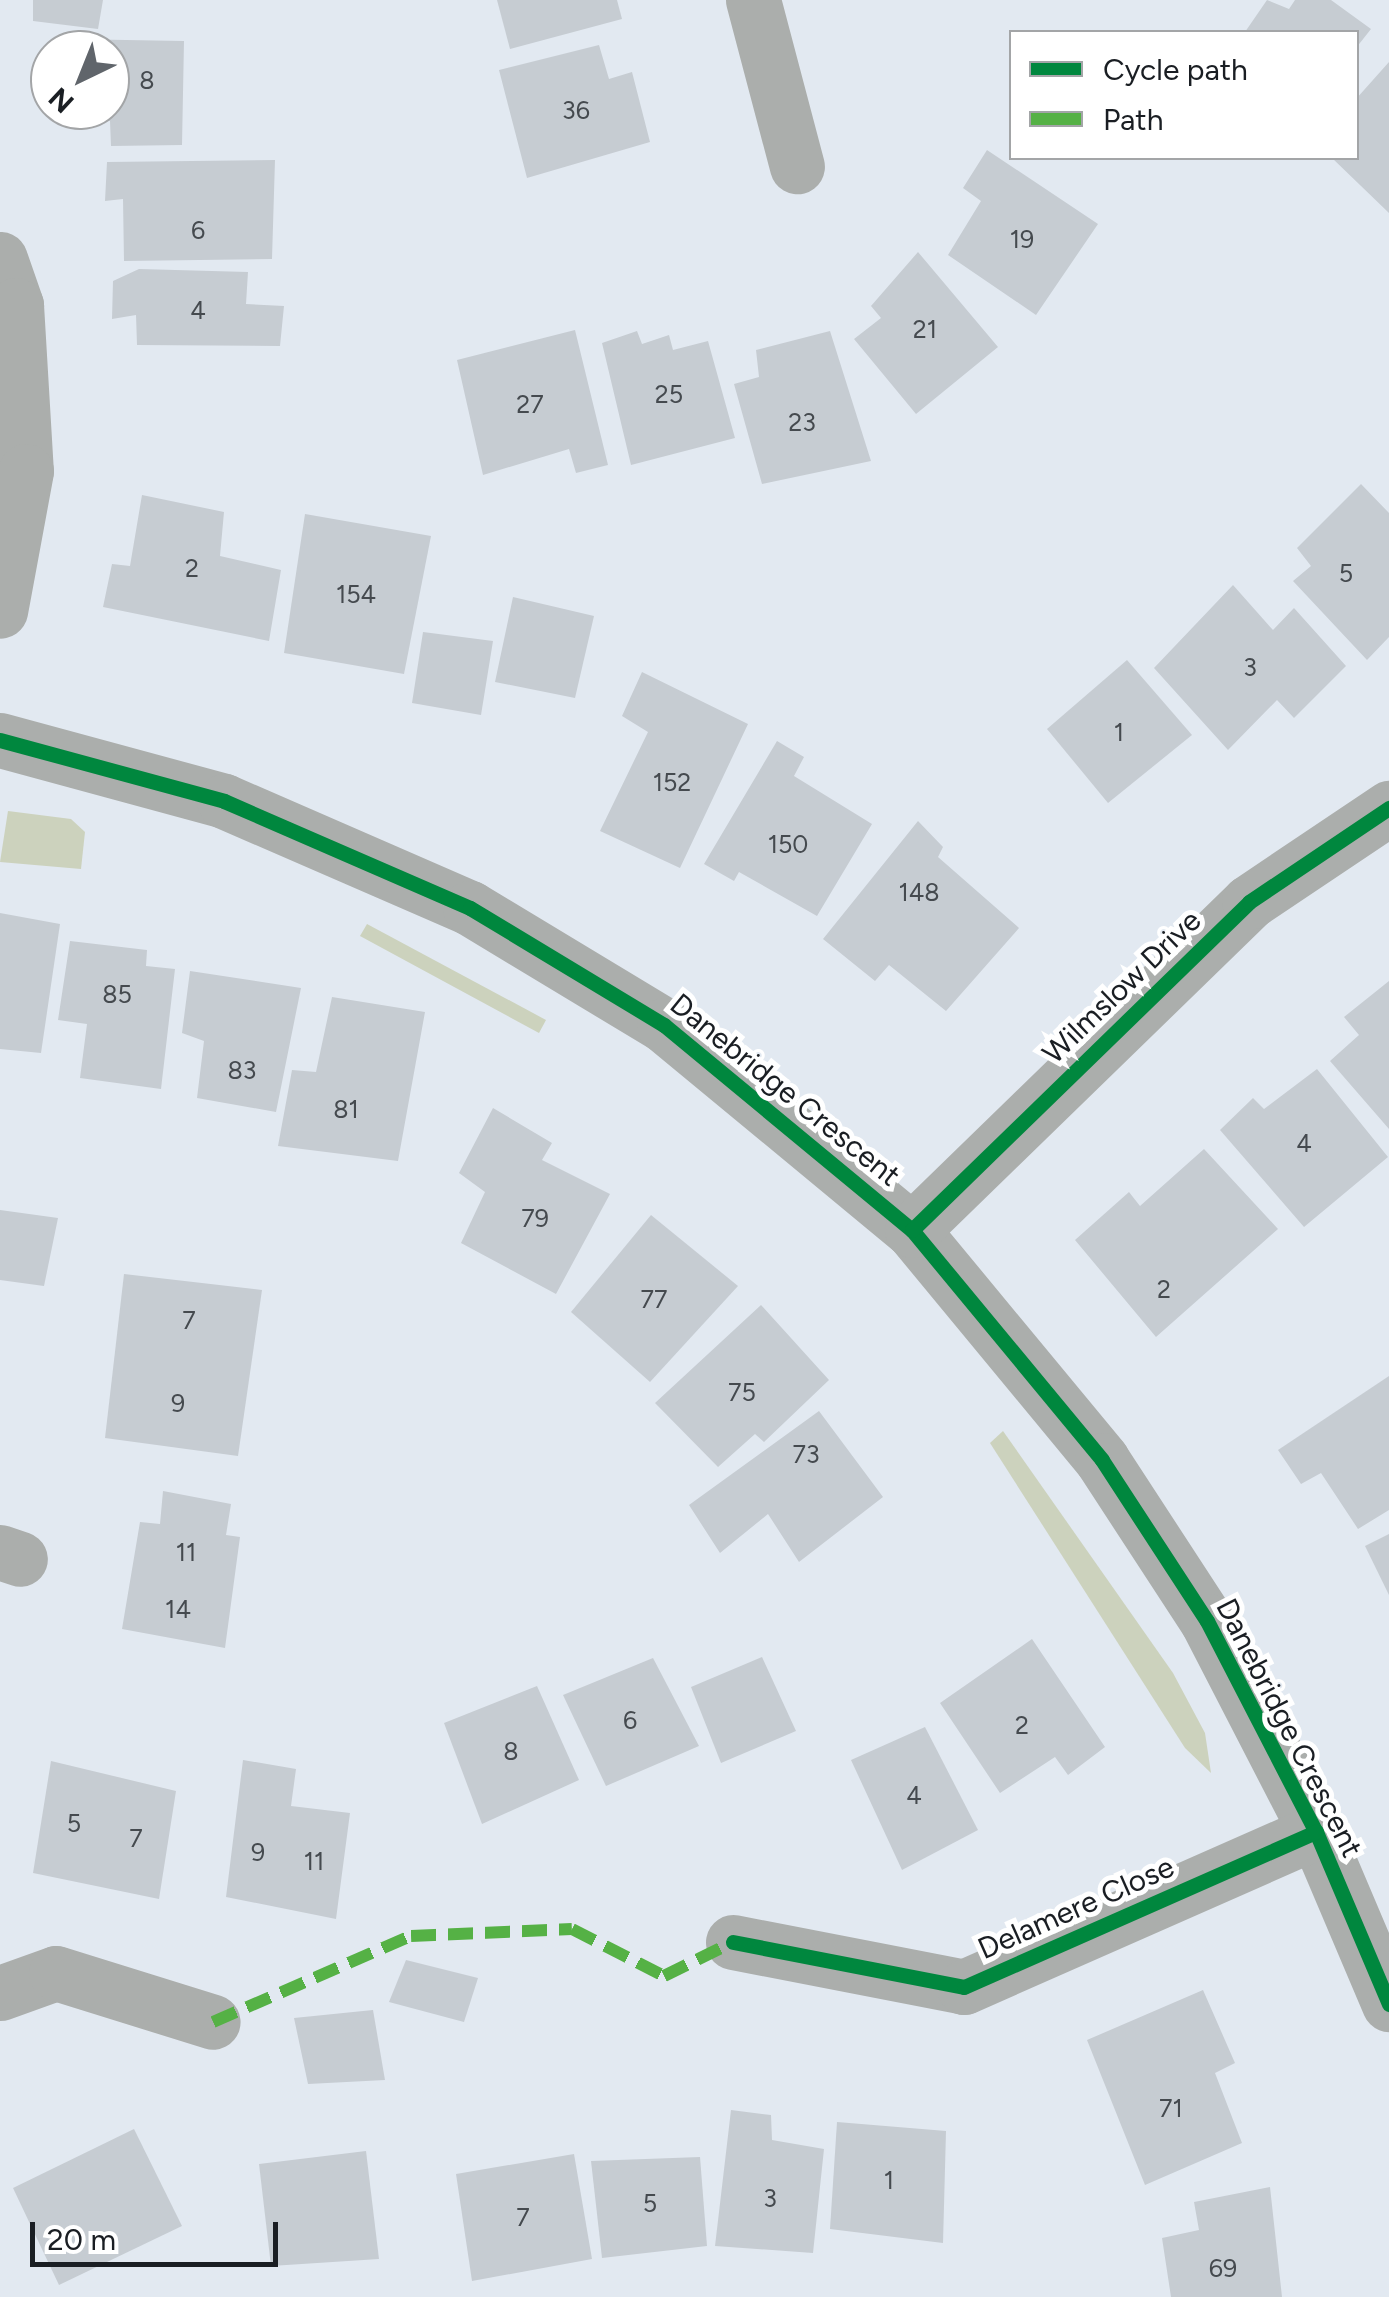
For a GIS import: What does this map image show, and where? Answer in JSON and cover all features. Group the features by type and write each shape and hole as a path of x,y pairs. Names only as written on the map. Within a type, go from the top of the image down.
{"street":[{"path":"753,0 797,166"},
{"path":"0,259 16,305 26,472 0,611"},
{"name":"Danebridge Crescent","path":"0,740 224,801 470,908 664,1025 912,1230 1102,1460 1207,1622 1377,1944 1389,2004"},
{"name":"Wilmslow Drive","path":"912,1230 1248,902 1389,808"},
{"name":"Delamere Close","path":"733,1942 964,1987 1316,1832"},
{"path":"0,1993 56,1973 213,2022"}],"green space":[{"path":"8,811 71,819 85,832 81,869 0,862"},
{"path":"367,924 546,1020 539,1033 360,936"},
{"path":"1003,1431 1173,1673 1205,1733 1211,1773 1185,1748 990,1443"}],"building":[{"path":"33,0 103,0 98,29 33,21"},
{"path":"497,0 617,0 622,19 510,49"},
{"path":"1267,0 1289,9 1295,0 1331,0 1371,29 1359,44 1359,30 1246,30"},
{"path":"130,40 184,41 182,145 111,146 110,130 130,130"},
{"path":"599,45 609,79 632,72 650,142 527,178 499,70"},
{"path":"1389,62 1389,213 1334,160 1359,160 1359,96"},
{"path":"987,150 1098,224 1036,315 948,255 981,201 963,188"},
{"path":"275,160 272,259 124,261 123,199 105,201 107,162"},
{"path":"918,252 998,347 916,414 854,339 881,318 871,306"},
{"path":"139,269 248,272 246,304 284,306 280,346 137,345 136,315 112,319 113,281"},
{"path":"575,330 608,465 576,473 569,449 483,475 457,360"},
{"path":"637,331 642,344 669,335 673,350 708,341 735,438 631,465 602,343"},
{"path":"830,331 871,461 762,484 734,384 759,377 756,350"},
{"path":"1361,484 1389,513 1389,637 1367,660 1293,581 1311,566 1297,548"},
{"path":"142,495 224,512 220,556 281,570 269,641 103,607 112,564 130,566"},
{"path":"305,514 431,536 404,674 284,653"},
{"path":"1233,585 1273,630 1294,608 1346,666 1294,718 1277,700 1228,750 1154,668"},
{"path":"513,597 594,616 575,698 495,682"},
{"path":"423,632 493,641 481,715 412,703"},
{"path":"1127,660 1192,735 1108,803 1047,729"},
{"path":"642,672 748,724 680,868 600,831 648,732 622,716"},
{"path":"777,741 804,757 794,776 872,824 817,916 739,872 734,881 704,864"},
{"path":"918,821 943,847 938,857 1019,928 946,1011 889,965 875,981 823,939"},
{"path":"0,913 60,924 41,1053 0,1049"},
{"path":"70,941 147,950 146,966 175,969 161,1089 80,1078 87,1024 58,1020"},
{"path":"190,971 301,988 276,1112 197,1098 204,1041 182,1033"},
{"path":"1389,981 1389,1129 1330,1061 1359,1035 1344,1017"},
{"path":"332,997 425,1012 398,1161 278,1146 292,1070 316,1072"},
{"path":"1317,1069 1388,1157 1304,1227 1220,1130 1253,1098 1264,1109"},
{"path":"493,1108 552,1143 542,1160 610,1194 556,1294 461,1243 485,1192 459,1173"},
{"path":"1204,1149 1278,1229 1156,1337 1075,1240 1129,1192 1140,1206"},
{"path":"0,1210 58,1218 44,1286 0,1280"},
{"path":"651,1215 738,1286 650,1382 571,1312"},
{"path":"124,1274 262,1290 238,1456 105,1438"},
{"path":"761,1305 829,1380 764,1442 755,1434 718,1467 655,1403"},
{"path":"1389,1376 1389,1510 1358,1529 1321,1473 1301,1484 1278,1450"},
{"path":"819,1411 883,1497 799,1562 768,1514 720,1553 689,1505"},
{"path":"163,1491 231,1504 226,1535 240,1537 225,1648 122,1629 140,1522 160,1524"},
{"path":"1389,1534 1389,1595 1365,1546"},
{"path":"1032,1639 1105,1747 1068,1775 1055,1757 1000,1793 940,1703"},
{"path":"762,1657 796,1731 721,1763 691,1687"},
{"path":"653,1658 699,1746 606,1786 563,1695"},
{"path":"537,1686 579,1780 482,1824 444,1723"},
{"path":"925,1727 978,1830 902,1870 851,1760"},
{"path":"243,1760 296,1769 291,1806 350,1813 336,1919 226,1897"},
{"path":"51,1761 176,1791 159,1899 33,1873"},
{"path":"406,1960 478,1978 464,2022 389,2002"},
{"path":"1203,1990 1235,2063 1215,2073 1242,2143 1145,2185 1087,2040"},
{"path":"373,2010 385,2080 308,2084 294,2018"},
{"path":"731,2110 771,2115 772,2140 824,2149 813,2253 715,2246"},
{"path":"837,2122 946,2131 943,2243 830,2229"},
{"path":"134,2129 182,2226 59,2285 13,2188"},
{"path":"366,2151 379,2259 271,2266 259,2164"},
{"path":"574,2154 592,2259 472,2281 456,2174"},
{"path":"700,2157 707,2246 602,2258 591,2161"},
{"path":"1270,2187 1282,2297 1171,2297 1162,2238 1199,2230 1194,2202"}],"marked path":[{"path":"213,2022 411,1936 572,1929 664,1976 733,1942"}],"cycle path":[{"path":"0,740 224,801 470,908 664,1025 912,1230 1102,1460 1207,1621 1316,1832 1389,2004"},
{"path":"912,1230 1249,902 1389,808"},
{"path":"733,1942 964,1987 1316,1832"}]}
